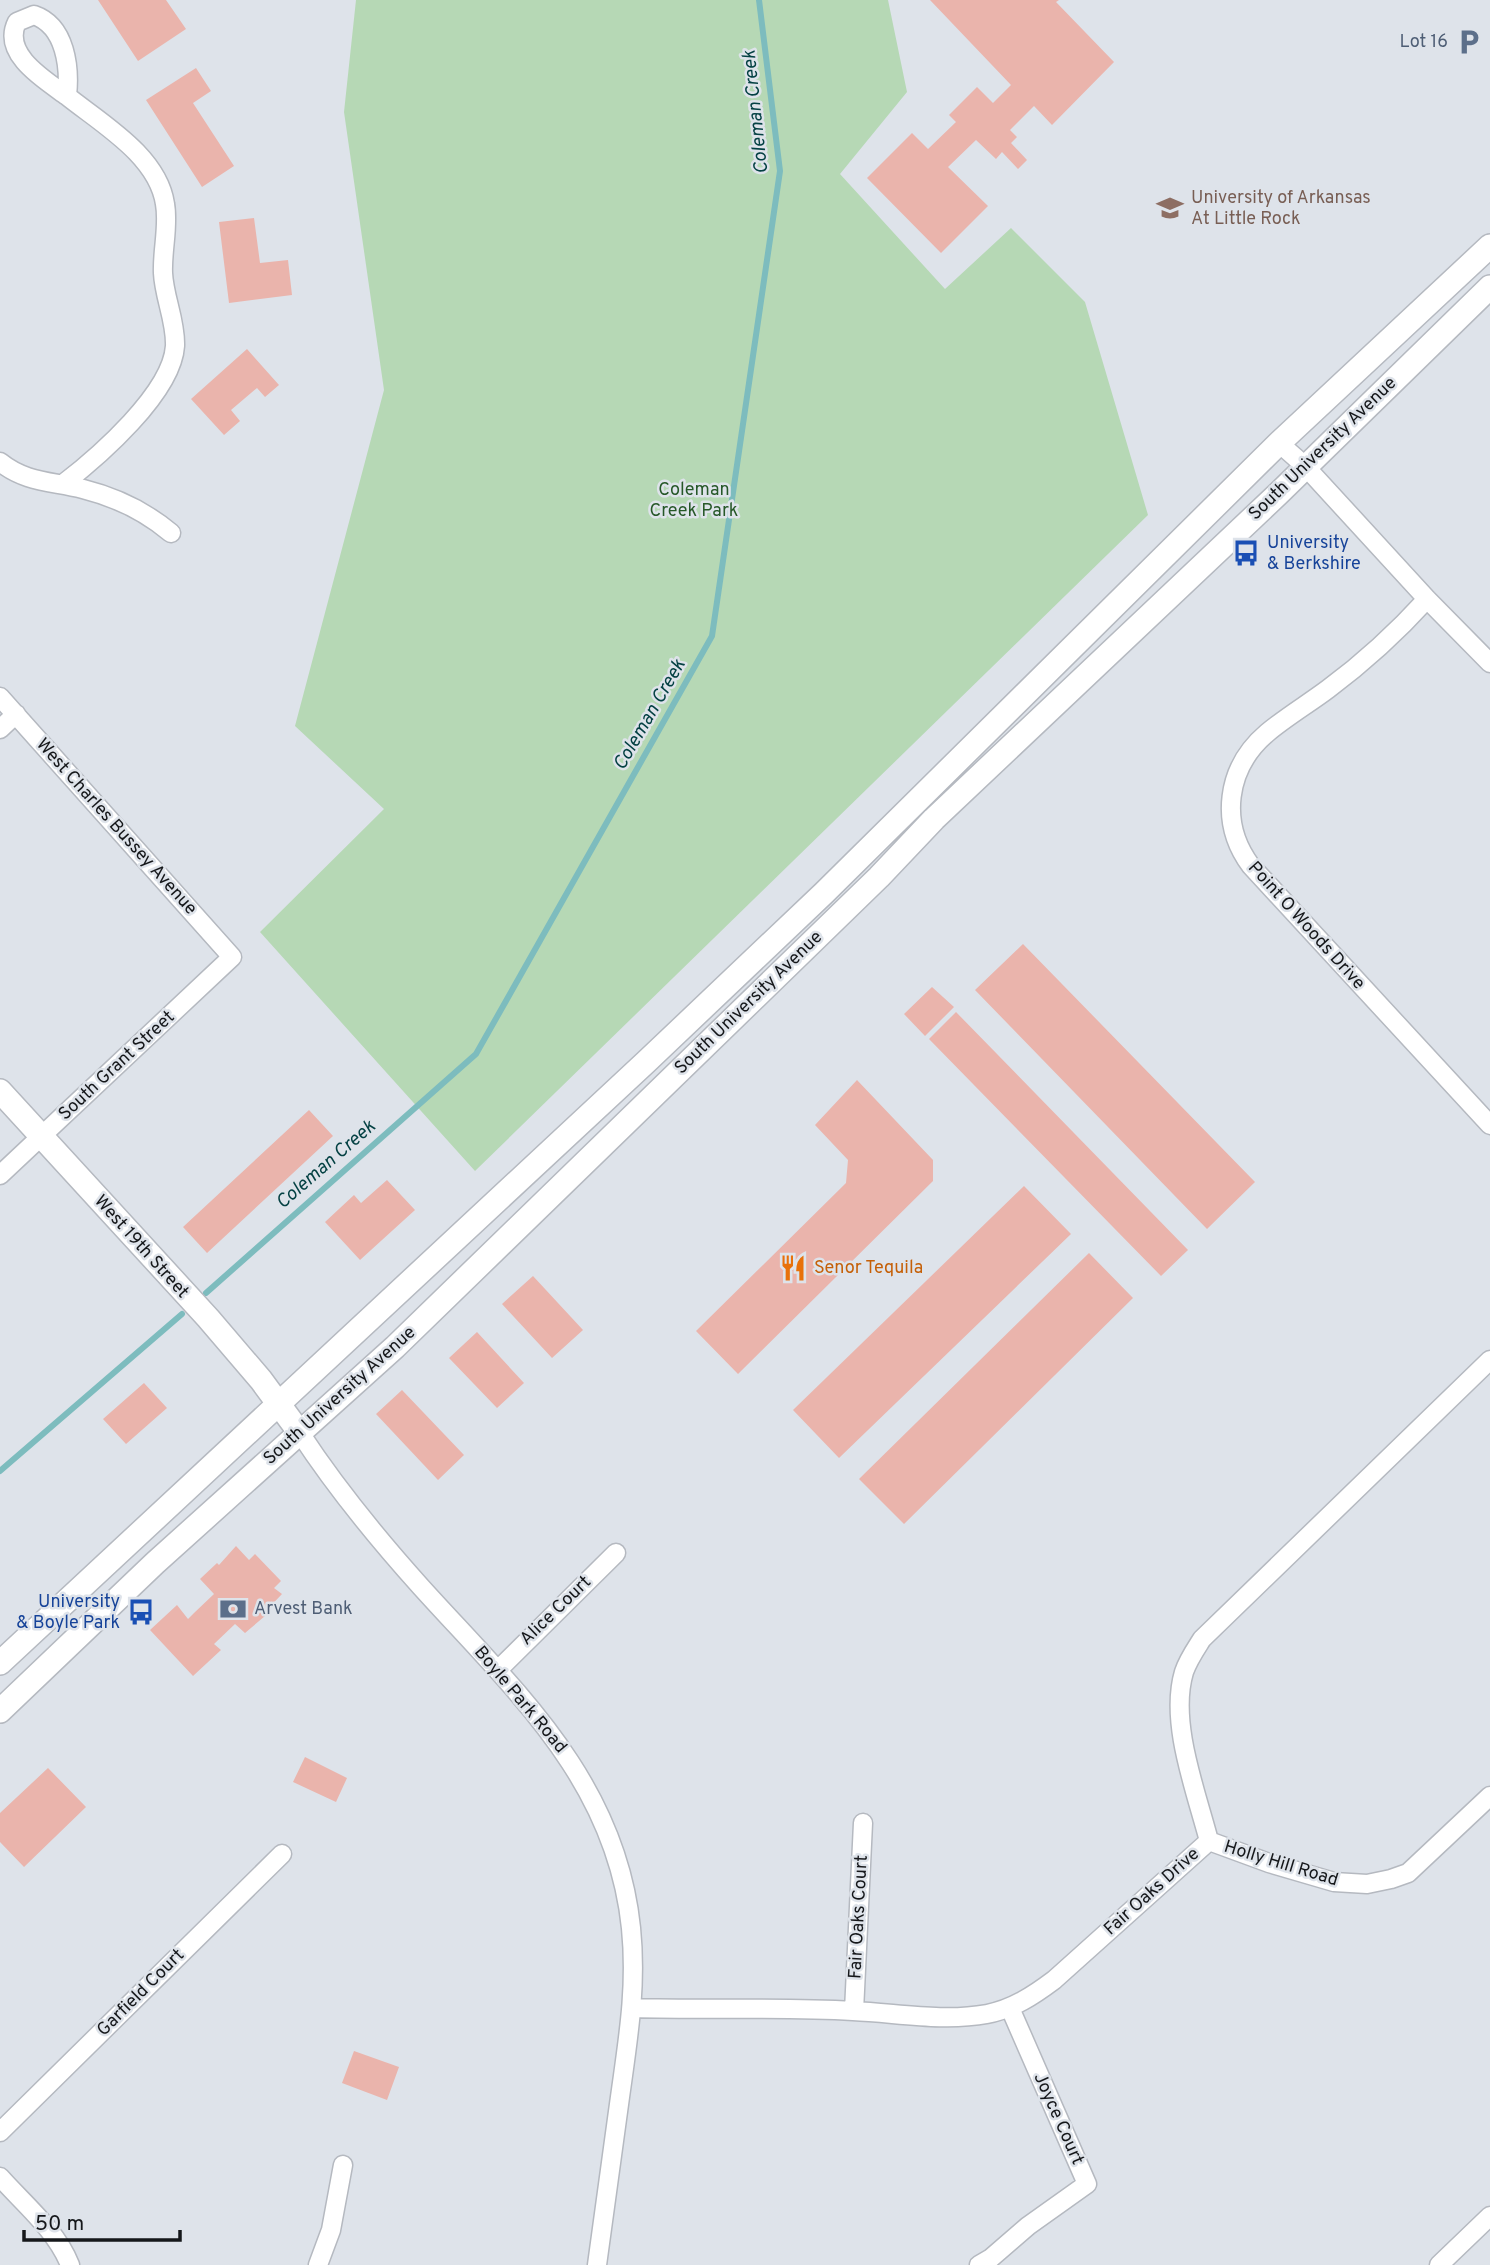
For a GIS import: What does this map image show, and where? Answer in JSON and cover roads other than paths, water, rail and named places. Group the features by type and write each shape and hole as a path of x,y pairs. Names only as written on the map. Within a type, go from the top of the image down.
{"main road":[{"name":"South University Avenue","path":"0,1663 255,1424 280,1405 824,893 1279,443 1490,246"},
{"name":"South University Avenue","path":"0,1710 155,1563 395,1347 879,877 934,818 1490,287"},
{"name":"West 19th Street","path":"0,1091 182,1293 208,1318 300,1433"}],"street":[{"path":"63,484 96,458 138,414 166,374 175,347 174,327 163,274 166,206 160,185 144,161 67,96"},
{"path":"1279,443 1305,466 1427,599 1490,663"},
{"path":"0,462 18,475 85,489 122,502 153,518 171,533"},
{"name":"Point O Woods Drive","path":"1427,599 1392,635 1329,688 1267,733 1247,754 1236,774 1230,795 1231,815 1237,845 1251,866 1490,1125"},
{"name":"West Charles Bussey Avenue","path":"0,697 232,957"},
{"path":"0,729 16,714"},
{"name":"South Grant Street","path":"0,1175 232,957"},
{"name":"Fair Oaks Drive","path":"633,2008 854,2011 939,2017 987,2014 1010,2008 1036,1994 1209,1841 1188,1758 1179,1708 1184,1672 1202,1639 1490,1360"},
{"name":"Boyle Park Road","path":"300,1433 364,1521 498,1670 561,1746 582,1779 607,1830 631,1927 633,2008 597,2265"},
{"name":"Alice Court","path":"498,1670 616,1553"},
{"name":"Holly Hill Road","path":"1209,1841 1269,1863 1334,1882 1367,1884 1391,1879 1421,1863 1490,1796"},
{"name":"Fair Oaks Court","path":"854,2011 863,1824"},
{"name":"Garfield Court","path":"0,2132 282,1854"},
{"name":"Joyce Court","path":"979,2265 1087,2184 1010,2008"},
{"path":"318,2265 331,2230 343,2165"},
{"path":"0,2177 49,2228 70,2265"},
{"path":"1439,2265 1490,2216"}],"waterway":[{"name":"Coleman Creek","path":"206,1293 476,1054 712,636 780,171 759,0"},
{"name":"Coleman Creek","path":"0,1471 182,1314"}],"place":[{"name":"Lot 16","path":"1469,42"},
{"name":"University of Arkansas At Little Rock","path":"1170,208"},
{"name":"University & Berkshire","path":"1246,553"},
{"name":"Senor Tequila","path":"793,1268"},
{"name":"Arvest Bank","path":"233,1609"},
{"name":"University & Boyle Park","path":"141,1612"}],"park label":[{"name":"Coleman Creek Park","path":"694,500"}]}
